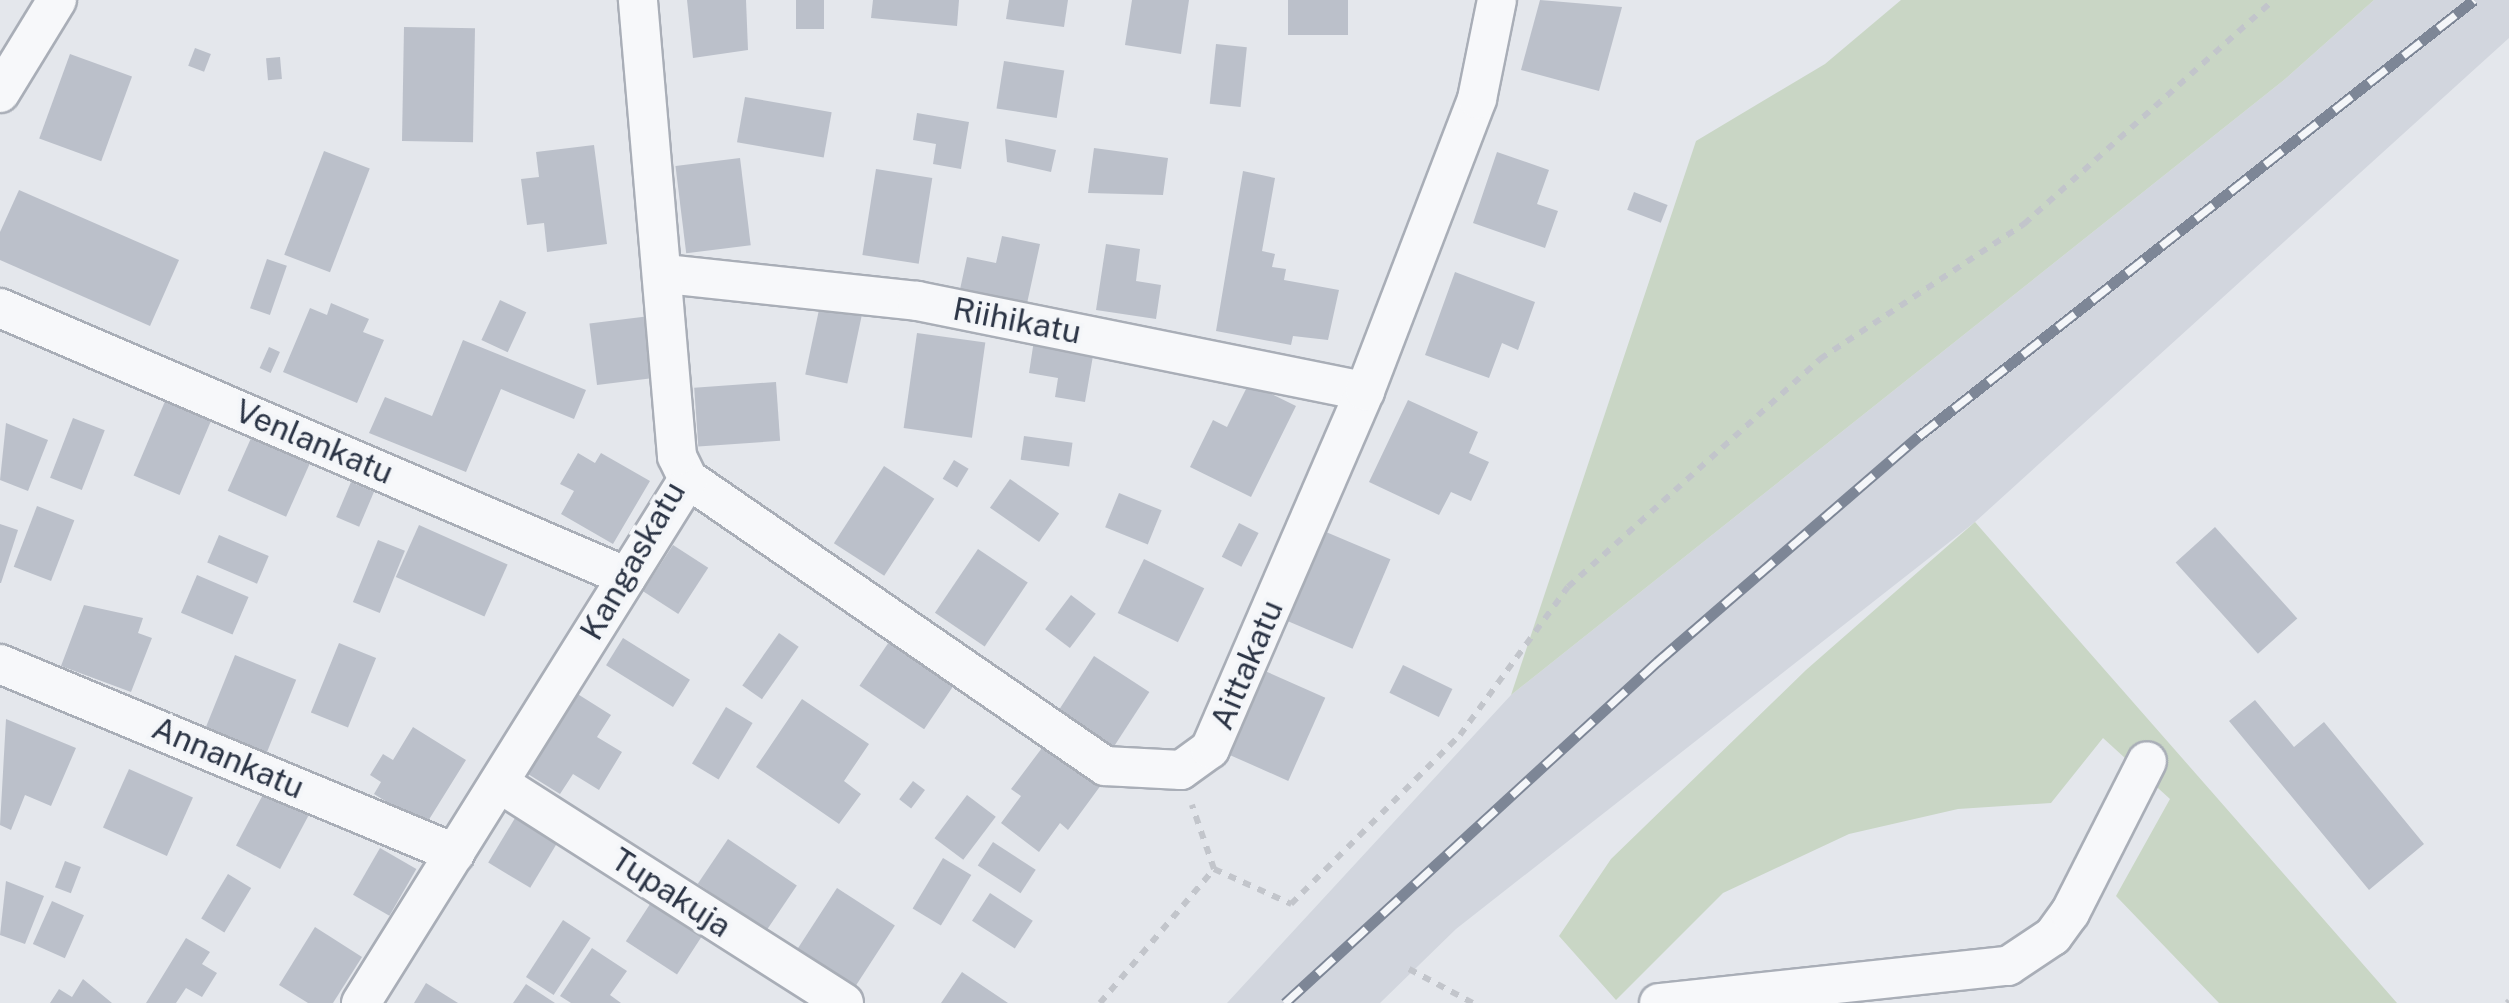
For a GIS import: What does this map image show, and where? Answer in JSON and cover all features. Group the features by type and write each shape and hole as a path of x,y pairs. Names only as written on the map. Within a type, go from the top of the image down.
{"street":[{"path":"0,93 57,0"},
{"name":"Kangaskatu","path":"362,1003 688,479 677,456 665,274 638,0"},
{"name":"Aittakatu","path":"1181,770 1210,749 1365,390 1477,99 1497,0"},
{"name":"Riihikatu","path":"665,274 918,301 1365,390"},
{"name":"Venlankatu","path":"0,308 627,576"},
{"path":"688,479 1105,766 1181,770"},
{"name":"Annankatu","path":"0,664 455,852"},
{"path":"1660,1003 2008,966 2053,936 2070,913 2146,761"},
{"name":"Tupakuja","path":"499,783 844,1003"}],"path":[{"path":"1181,770 1214,869 1291,904 1460,735 1568,586 1820,358 2024,224 2274,0"},
{"path":"1100,1003 1214,869"},
{"path":"1409,970 1472,1003"}],"shaded area":[{"path":"2374,0 2509,0 2509,38 1975,522 1456,929 1380,1003 1227,1003 1511,695 2284,80"}],"green space":[{"path":"1901,0 2374,0 2284,80 1511,695 1696,141 1825,64"},
{"path":"1975,522 2397,1003 2219,1003 2116,896 2170,799 2103,738 2051,803 1958,809 1849,834 1723,893 1616,1000 1559,936 1611,859 1806,670"}],"building":[{"path":"687,0 746,0 748,50 693,58"},
{"path":"796,0 824,0 824,29 796,29"},
{"path":"873,0 959,0 957,26 871,18"},
{"path":"1009,0 1068,0 1064,27 1006,19"},
{"path":"1132,0 1189,0 1181,54 1125,45"},
{"path":"1288,0 1348,0 1348,35 1288,35"},
{"path":"1540,0 1622,7 1599,91 1521,70"},
{"path":"404,27 475,28 473,142 402,141"},
{"path":"1216,44 1247,47 1241,107 1210,104"},
{"path":"195,48 211,54 204,72 188,66"},
{"path":"70,54 132,77 101,161 39,139"},
{"path":"280,57 282,79 268,80 266,58"},
{"path":"1004,61 1064,71 1057,118 996,108"},
{"path":"745,97 832,112 824,158 737,142"},
{"path":"917,113 969,122 961,169 933,164 936,144 913,140"},
{"path":"1005,139 1056,150 1051,172 1007,162"},
{"path":"594,145 607,244 547,252 544,223 527,225 521,179 539,177 536,152"},
{"path":"1094,148 1168,158 1163,195 1088,193"},
{"path":"324,151 370,169 330,272 284,255"},
{"path":"1497,152 1549,170 1537,204 1558,211 1545,248 1473,223"},
{"path":"740,158 751,245 686,253 675,166"},
{"path":"876,169 932,178 919,264 862,255"},
{"path":"1243,171 1275,178 1262,251 1275,254 1272,267 1286,269 1284,280 1339,290 1328,340 1293,336 1291,345 1216,331"},
{"path":"19,190 179,260 150,326 0,260 0,232"},
{"path":"1634,192 1668,205 1661,223 1627,210"},
{"path":"1002,236 1040,244 1026,308 959,294 967,257 996,263"},
{"path":"1106,244 1140,249 1136,281 1161,285 1156,319 1096,310"},
{"path":"267,259 287,266 270,315 250,308"},
{"path":"1455,272 1535,302 1518,350 1502,343 1489,378 1425,355"},
{"path":"500,300 526,312 508,352 481,340"},
{"path":"331,303 369,319 363,332 384,340 357,403 283,372 310,308 327,315"},
{"path":"820,305 862,314 847,383 805,374"},
{"path":"650,316 658,378 597,385 589,323"},
{"path":"917,333 985,343 972,438 904,428"},
{"path":"463,340 586,390 574,419 501,389 466,472 369,433 385,397 432,416"},
{"path":"1034,340 1094,350 1085,402 1055,397 1058,378 1029,373"},
{"path":"269,347 280,352 271,373 260,368"},
{"path":"776,382 780,441 698,447 694,388"},
{"path":"1249,383 1296,406 1251,497 1190,467 1213,420 1227,427"},
{"path":"166,399 212,419 180,495 134,475"},
{"path":"1408,400 1478,432 1469,453 1489,462 1471,501 1451,492 1439,515 1369,482"},
{"path":"73,418 105,430 82,490 50,478"},
{"path":"6,423 48,440 28,491 0,480"},
{"path":"252,436 310,462 286,517 228,491"},
{"path":"1024,436 1073,443 1069,467 1021,460"},
{"path":"578,453 595,463 601,453 650,481 613,544 561,514 574,491 560,484"},
{"path":"954,460 969,469 957,488 943,479"},
{"path":"884,466 934,499 884,576 834,543"},
{"path":"1010,479 1059,513 1039,542 990,508"},
{"path":"351,482 374,492 359,527 336,517"},
{"path":"1119,493 1162,510 1148,545 1105,527"},
{"path":"37,506 74,520 51,581 14,567"},
{"path":"1239,523 1259,533 1241,567 1222,557"},
{"path":"0,524 18,530 1,583 0,583"},
{"path":"419,525 508,564 484,617 396,577"},
{"path":"2215,527 2297,618 2258,654 2176,562"},
{"path":"1326,532 1390,559 1353,649 1288,621"},
{"path":"219,535 269,556 257,584 207,563"},
{"path":"378,540 405,551 380,613 353,602"},
{"path":"673,545 708,568 678,614 643,591"},
{"path":"978,549 1028,583 985,646 935,613"},
{"path":"1144,559 1204,588 1178,642 1118,613"},
{"path":"197,575 249,597 233,635 181,613"},
{"path":"1071,595 1096,614 1070,648 1045,629"},
{"path":"84,605 143,618 138,633 152,638 131,692 61,666"},
{"path":"779,633 799,647 762,699 742,685"},
{"path":"893,636 958,680 924,729 859,686"},
{"path":"623,638 690,680 673,707 606,665"},
{"path":"339,643 376,658 348,728 311,713"},
{"path":"235,655 296,680 265,757 204,732"},
{"path":"1094,656 1149,692 1112,749 1057,713"},
{"path":"1403,665 1452,689 1439,717 1389,693"},
{"path":"1265,671 1325,698 1288,781 1228,754"},
{"path":"576,693 611,715 597,737 622,752 599,790 573,774 560,794 528,774"},
{"path":"802,699 869,744 844,781 861,794 839,824 756,767"},
{"path":"2255,700 2294,747 2324,722 2424,844 2369,890 2229,721"},
{"path":"726,707 753,723 719,780 692,764"},
{"path":"6,719 76,748 51,806 25,795 11,830 0,825"},
{"path":"413,727 466,760 425,826 374,794 381,782 370,775 383,754 393,760"},
{"path":"1048,740 1104,781 1068,830 1060,823 1039,852 1001,823 1021,796 1011,789"},
{"path":"129,769 193,797 167,856 103,827"},
{"path":"913,781 925,790 911,808 899,799"},
{"path":"266,789 310,812 280,869 236,846"},
{"path":"967,795 996,817 963,860 935,838"},
{"path":"515,818 557,843 530,888 488,863"},
{"path":"728,839 797,885 767,930 698,884"},
{"path":"993,842 1036,870 1021,893 978,865"},
{"path":"380,848 416,869 389,916 353,895"},
{"path":"943,858 971,875 941,926 913,909"},
{"path":"65,861 81,867 71,893 55,887"},
{"path":"228,874 251,888 224,932 201,919"},
{"path":"6,881 44,896 25,944 0,935"},
{"path":"837,888 895,926 854,988 796,951"},
{"path":"990,893 1033,921 1015,948 972,921"},
{"path":"52,901 84,915 65,958 33,944"},
{"path":"652,901 703,934 677,974 626,941"},
{"path":"563,920 591,938 554,995 526,977"},
{"path":"315,927 362,957 333,1003 308,1003 279,985"},
{"path":"186,938 210,952 202,964 217,973 202,997 186,988 176,1003 146,1003"},
{"path":"592,948 627,971 610,995 621,1003 571,1003 560,996"},
{"path":"962,972 1008,1003 941,1003"},
{"path":"83,979 112,1003 50,1003 59,989 72,997"},
{"path":"426,983 458,1003 414,1003"},
{"path":"526,984 555,1003 513,1003"}],"railway":[{"path":"1285,1003 1657,662 1919,436 2474,0"}]}
